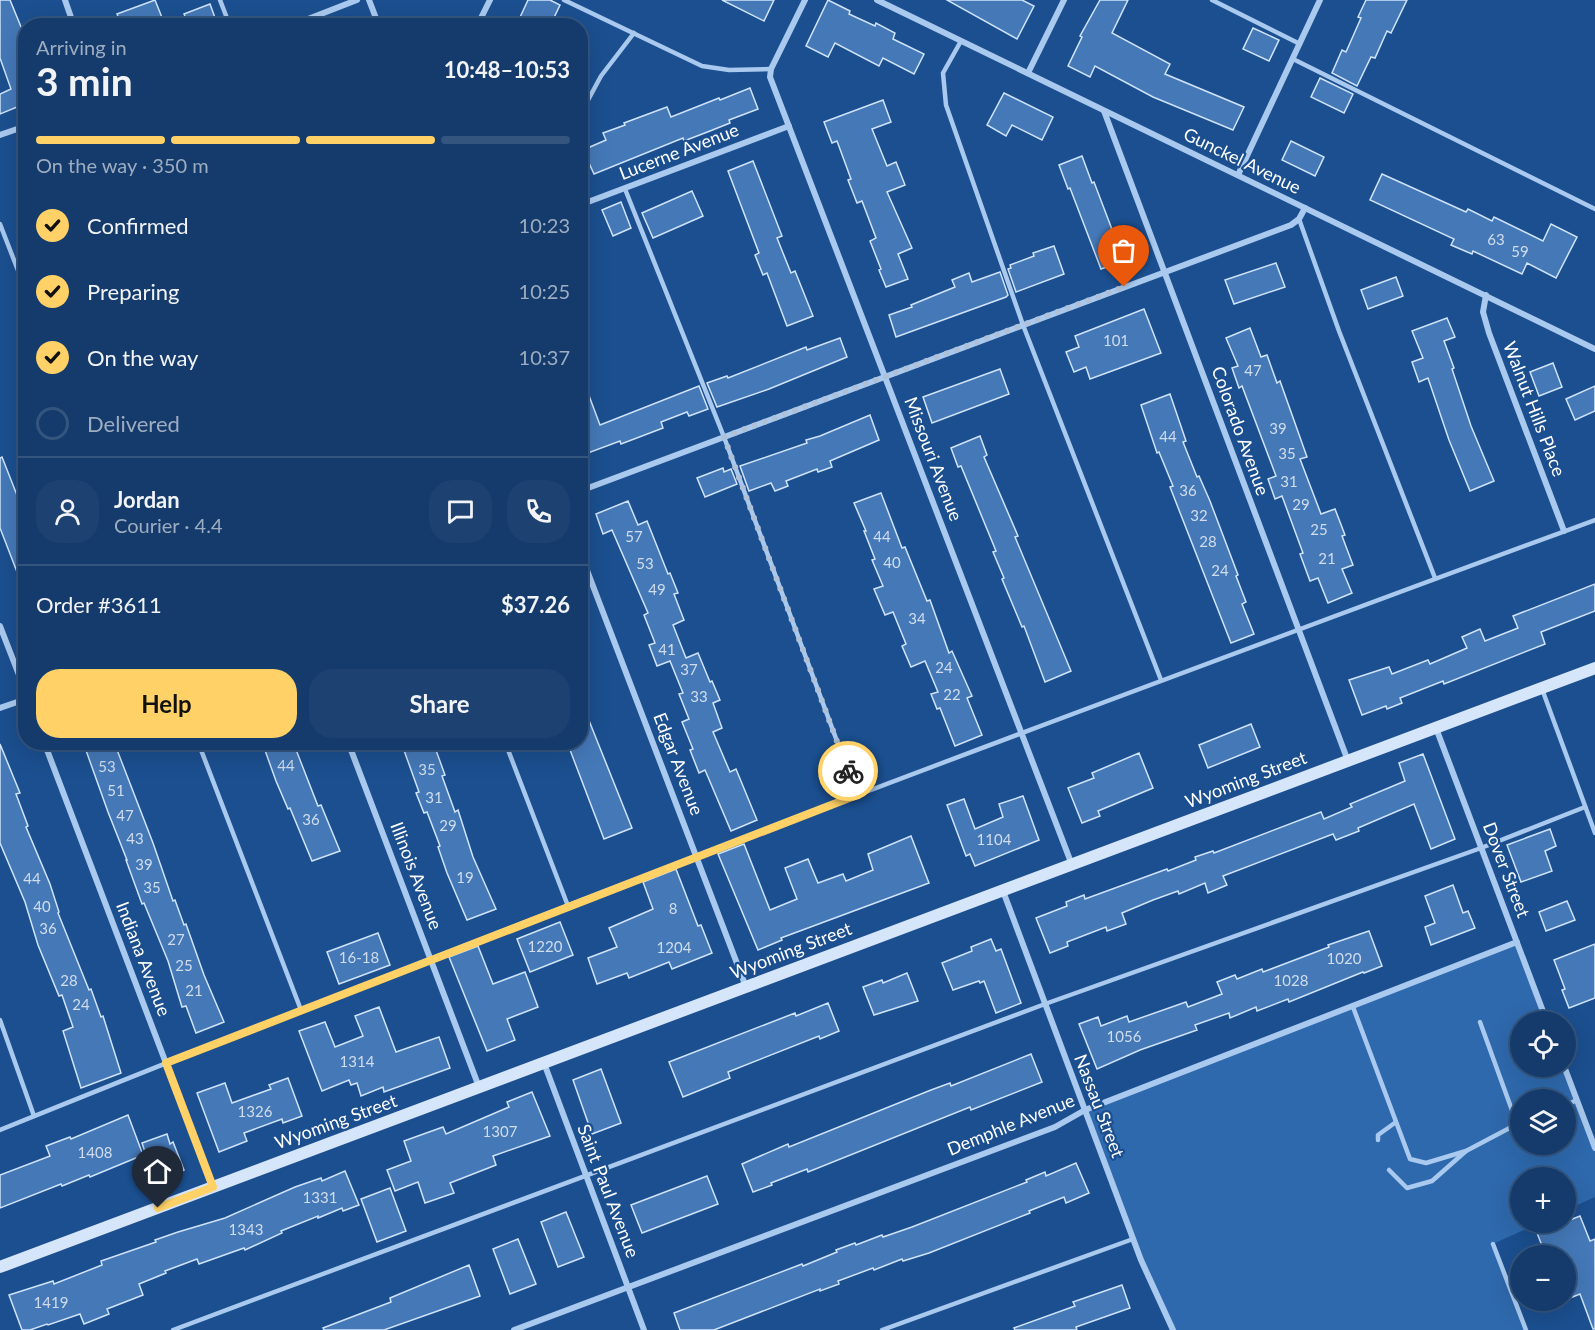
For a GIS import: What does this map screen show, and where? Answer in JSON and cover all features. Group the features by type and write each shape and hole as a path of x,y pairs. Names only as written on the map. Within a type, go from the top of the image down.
{"street":[{"path":"65,0 71,18"},
{"path":"311,18 357,0"},
{"path":"369,0 376,18"},
{"path":"481,18 490,0"},
{"path":"771,69 805,0"},
{"name":"Gunckel Avenue","path":"877,0 1595,349"},
{"path":"1028,73 1064,0"},
{"path":"1238,175 1320,0"},
{"name":"Missouri Avenue","path":"771,69 770,77 1072,865"},
{"name":"Colorado Avenue","path":"1104,111 1348,762"},
{"name":"Lucerne Avenue","path":"589,202 789,126"},
{"path":"0,135 18,129"},
{"path":"588,488 1290,225 1299,219 1305,208"},
{"name":"Walnut Hills Place","path":"1486,296 1483,312 1489,333 1564,531"},
{"name":"Edgar Avenue","path":"588,573 746,987"},
{"path":"0,626 18,672"},
{"name":"Wyoming Street","path":"0,1267 1595,668"},
{"path":"0,708 18,702"},
{"name":"Dover Street","path":"1436,728 1543,1011"},
{"name":"Indiana Avenue","path":"47,750 213,1187"},
{"name":"Illinois Avenue","path":"351,750 480,1087"},
{"name":"Nassau Street","path":"1003,891 1134,1239 1173,1330"},
{"name":"Demphle Avenue","path":"514,1330 1055,1127 1085,1110 1517,942"},
{"name":"Saint Paul Avenue","path":"544,1062 644,1330"},
{"path":"1568,1077 1595,1148"},
{"path":"1587,1126 1595,1124"}],"lane":[{"path":"220,0 227,18"},
{"path":"564,0 702,66 729,70 771,69"},
{"path":"1212,0 1300,44"},
{"path":"588,100 601,76 634,33"},
{"path":"961,41 943,73 946,105 1023,325 1161,680"},
{"path":"1293,59 1595,209"},
{"path":"625,189 724,437 857,795"},
{"path":"1299,219 1339,331 1435,578"},
{"path":"0,224 18,270"},
{"path":"0,1130 301,1010 1021,732 1595,520"},
{"path":"1542,688 1586,807 1592,817 1595,833"},
{"path":"201,750 301,1010"},
{"path":"508,750 568,906"},
{"path":"173,1330 1045,1004 1481,848 1586,807"},
{"path":"1353,1007 1410,1159 1426,1163 1466,1151 1510,1128"},
{"path":"0,1020 34,1116"},
{"path":"1480,1022 1510,1100"},
{"path":"1378,1140 1378,1135 1396,1122"},
{"path":"1389,1170 1407,1188 1432,1181 1466,1151"},
{"path":"882,1330 1134,1239"},
{"path":"1493,1244 1526,1330"}],"shaded area":[{"path":"1517,942 1543,1011 1510,1011 1510,1077 1568,1077 1572,1089 1510,1089 1510,1155 1576,1155 1576,1098 1595,1148 1595,1197 1576,1206 1576,1167 1510,1167 1510,1233 1517,1233 1493,1244 1510,1288 1510,1311 1519,1311 1526,1330 1173,1330 1141,1260 1085,1110"}],"building":[{"path":"0,0 10,0 18,20 18,110 17,107 0,114 0,94 11,89 0,58"},
{"path":"155,0 162,18 119,18 117,14"},
{"path":"528,0 550,0 560,5 554,18 520,18"},
{"path":"722,0 774,0 764,21"},
{"path":"828,0 850,11 849,14 875,26 876,23 895,33 893,39 924,54 914,74 883,58 879,66 835,43 828,57 806,46"},
{"path":"947,0 1022,0 1034,6 1017,39"},
{"path":"1100,0 1128,0 1112,33 1170,64 1165,74 1244,107 1233,130 1153,97 1095,66 1090,77 1068,66 1082,37 1080,36"},
{"path":"1366,0 1407,0 1391,33 1387,31 1375,58 1371,57 1357,86 1332,73 1342,50 1346,52"},
{"path":"210,4 215,18 186,18 184,14"},
{"path":"1253,28 1279,40 1269,61 1243,49"},
{"path":"1320,78 1353,94 1344,113 1311,97"},
{"path":"750,88 758,109 729,120 730,123 684,141 683,138 594,174 588,161 588,148 606,140 603,133 667,107 671,117 719,98 720,100"},
{"path":"1004,93 1053,117 1042,140 1012,125 1006,136 987,125"},
{"path":"883,100 891,122 872,129 887,166 896,162 905,185 887,192 912,248 898,254 908,279 886,287 870,241 876,238 862,201 857,203 837,141 832,143 824,122"},
{"path":"1291,141 1324,157 1315,176 1282,160"},
{"path":"1082,156 1124,261 1101,269 1059,165"},
{"path":"753,161 782,236 777,238 791,273 795,271 813,316 787,326 767,273 763,275 755,255 759,253 728,171"},
{"path":"1382,174 1466,212 1468,209 1492,221 1494,217 1543,241 1551,224 1577,237 1556,278 1527,263 1522,274 1473,251 1472,254 1451,245 1454,239 1370,200"},
{"path":"692,191 703,216 653,238 642,213"},
{"path":"621,202 631,228 613,236 602,210"},
{"path":"1054,246 1064,274 1016,292 1008,269 1011,268 1010,265 1034,256 1033,253"},
{"path":"1276,263 1285,287 1234,304 1225,280"},
{"path":"1000,272 1008,295 1006,297 896,337 889,315 955,287 952,280 969,273 972,282"},
{"path":"1396,277 1403,296 1368,309 1361,290"},
{"path":"1144,309 1161,353 1090,379 1086,367 1074,372 1066,352 1079,347 1075,336"},
{"path":"1447,318 1455,337 1444,341 1454,368 1452,369 1471,426 1494,481 1470,491 1449,440 1428,378 1419,382 1412,362 1423,358 1412,331"},
{"path":"1250,328 1261,357 1267,355 1277,383 1280,381 1307,457 1300,459 1321,514 1335,509 1345,535 1342,536 1353,565 1342,569 1352,593 1328,603 1318,578 1310,581 1300,554 1303,553 1282,496 1275,499 1268,479 1276,476 1242,386 1239,388 1232,368 1238,366 1226,338"},
{"path":"840,338 847,357 769,389 717,407 707,383 727,376 728,378 806,347 807,350"},
{"path":"1553,363 1562,387 1539,396 1530,372"},
{"path":"1000,369 1009,394 932,423 923,397"},
{"path":"699,386 708,409 689,416 687,412 661,422 663,428 621,444 620,441 588,453 588,393 600,425"},
{"path":"1595,386 1595,411 1575,420 1566,399"},
{"path":"1170,394 1186,441 1183,442 1197,477 1199,476 1210,501 1238,575 1236,576 1246,602 1242,604 1254,634 1231,643 1170,487 1173,486 1159,452 1157,453 1141,405"},
{"path":"870,415 879,440 830,461 832,467 818,472 817,469 786,481 788,486 775,491 771,483 749,491 740,466 807,443 806,440"},
{"path":"980,436 987,455 984,457 1071,671 1045,682 1024,626 1022,627 1002,579 1004,578 993,552 996,551 961,466 958,467 951,448"},
{"path":"2,457 18,498 18,574 0,528 0,458"},
{"path":"723,468 724,472 731,469 737,484 705,497 697,478"},
{"path":"881,493 902,548 905,547 927,601 930,600 949,653 952,651 972,696 967,698 982,735 955,746 940,708 937,709 931,694 938,692 925,661 911,667 902,646 906,644 893,612 885,615 874,589 883,586 872,560 875,559 864,531 866,531 854,503"},
{"path":"628,501 638,525 647,521 678,593 674,594 684,620 673,625 686,658 698,653 720,700 713,703 722,728 713,732 730,772 736,769 757,820 731,831 705,770 699,773 690,750 693,749 682,722 689,719 679,694 683,693 670,661 657,666 649,645 655,643 644,615 648,613 612,530 603,534 596,514"},
{"path":"1595,584 1595,611 1541,632 1545,644 1444,684 1443,681 1400,698 1402,703 1387,709 1386,706 1362,715 1349,680 1389,667 1392,674 1428,660 1430,664 1467,648 1462,637 1480,629 1485,641 1518,628 1513,616"},
{"path":"588,718 632,828 604,839 570,750 588,750"},
{"path":"1251,724 1260,747 1208,768 1199,745"},
{"path":"0,744 20,793 16,794 28,826 26,827 50,884 58,913 89,990 91,989 101,1017 103,1016 121,1073 81,1088 63,1031 73,1027 62,995 59,996 38,945 25,902 0,843"},
{"path":"86,750 117,750 173,901 175,900 184,925 186,924 224,1022 196,1033 186,1006 182,1007 168,961 144,903 142,904"},
{"path":"265,750 296,750 318,806 321,805 340,851 312,861 276,781"},
{"path":"404,750 436,750 445,775 442,776 455,812 458,810 473,857 496,909 467,920 447,873 427,812 424,813 416,793 419,792"},
{"path":"1139,753 1153,788 1098,811 1100,816 1082,823 1068,788 1094,778 1092,773"},
{"path":"1423,754 1455,839 1431,849 1414,804 1336,840 1333,834 1223,876 1227,885 1208,893 1205,883 1179,894 1178,891 1153,900 1122,913 1126,924 1107,931 1106,927 1067,942 1068,946 1050,953 1036,918 1067,906 1066,902 1084,895 1085,899 1167,869 1168,871 1196,860 1195,857 1213,851 1214,853 1321,812 1324,819 1352,807 1350,804 1405,781 1399,763"},
{"path":"1023,796 1039,840 975,866 970,854 966,856 947,805 964,799 975,829 1003,817 999,804"},
{"path":"1550,829 1556,846 1545,851 1552,871 1521,882 1507,845"},
{"path":"911,836 929,883 781,938 782,940 758,950 718,854 744,844 770,910 797,899 785,868 808,859 818,883 843,874 846,881 873,870 868,854"},
{"path":"676,869 698,926 701,925 712,953 672,969 669,962 629,978 627,973 597,984 588,958 617,947 609,928 653,909 643,882"},
{"path":"1453,885 1463,913 1468,911 1475,928 1431,945 1425,927 1435,923 1425,896"},
{"path":"1567,901 1575,920 1546,931 1539,912"},
{"path":"560,922 573,955 530,972 517,939"},
{"path":"1369,931 1382,966 1289,1002 1288,999 1257,1011 1256,1007 1230,1018 1229,1013 1195,1025 1197,1030 1140,1050 1097,1069 1079,1024 1098,1017 1101,1026 1127,1016 1129,1022 1186,1002 1188,1007 1222,994 1217,982 1235,975 1237,979 1262,969 1263,972"},
{"path":"378,933 390,965 339,984 327,952"},
{"path":"991,939 996,951 1001,949 1021,1003 996,1013 984,981 953,990 942,963 972,951 971,947"},
{"path":"1595,944 1595,998 1569,1008 1562,990 1565,989 1554,960"},
{"path":"478,946 493,984 525,972 538,1007 507,1019 515,1040 487,1051 449,957"},
{"path":"907,973 918,1001 874,1015 863,987 882,980 883,983"},
{"path":"828,1003 839,1031 820,1039 819,1036 728,1072 730,1078 683,1097 669,1062 795,1013 796,1016"},
{"path":"379,1007 396,1052 439,1037 450,1068 384,1092 383,1087 361,1096 357,1083 351,1085 349,1080 322,1091 299,1031 325,1022 335,1047 363,1036 355,1016"},
{"path":"1031,1054 1042,1082 971,1110 970,1107 808,1172 807,1169 753,1192 742,1164 788,1144 789,1147 931,1090 950,1083 951,1086"},
{"path":"601,1069 621,1123 592,1134 573,1080"},
{"path":"288,1078 302,1116 283,1123 282,1119 244,1133 247,1141 219,1152 197,1093 225,1083 232,1103 271,1089 269,1085"},
{"path":"532,1092 550,1136 493,1156 496,1165 450,1183 454,1193 425,1203 418,1182 395,1191 387,1170 411,1161 404,1141 443,1127 446,1134 509,1107 507,1102"},
{"path":"128,1115 143,1155 90,1177 89,1175 62,1186 61,1184 0,1208 0,1175 50,1156 46,1146 70,1137 71,1139"},
{"path":"167,1134 170,1144 173,1142 184,1170 165,1178 162,1170 152,1173 142,1143"},
{"path":"1076,1163 1089,1193 1066,1203 1064,1197 929,1253 903,1261 902,1259 874,1270 873,1268 838,1281 839,1284 820,1291 820,1289 714,1330 680,1330 674,1313 802,1264 803,1266 855,1243 856,1245 912,1227 1027,1182 1026,1180 1045,1172 1046,1176"},
{"path":"345,1171 359,1205 343,1211 342,1208 318,1218 318,1216 281,1231 282,1233 245,1250 244,1248 199,1264 197,1259 165,1271 166,1273 139,1284 143,1295 107,1309 109,1314 84,1324 80,1314 30,1330 22,1330 9,1295 53,1281 54,1284 102,1265 101,1261 156,1242 155,1240 225,1218 295,1187 321,1178 322,1181"},
{"path":"707,1176 718,1204 642,1233 631,1205"},
{"path":"390,1188 406,1231 377,1242 361,1199"},
{"path":"566,1212 584,1257 558,1267 541,1222"},
{"path":"1580,1216 1590,1241 1595,1239 1595,1329 1593,1329 1580,1294 1576,1296 1576,1245 1542,1245 1537,1233 1576,1233 1576,1218"},
{"path":"518,1239 536,1284 510,1294 493,1249"},
{"path":"469,1265 480,1296 384,1330 324,1330 323,1328 391,1302 390,1298"},
{"path":"1122,1285 1130,1308 1076,1327 1077,1330 1015,1330 1014,1328 1075,1306 1073,1302"}],"way so far":[{"path":"848,771 724,437 1124,287"}],"route":[{"path":"158,1208 213,1187 166,1063 857,795 848,771"}]}
